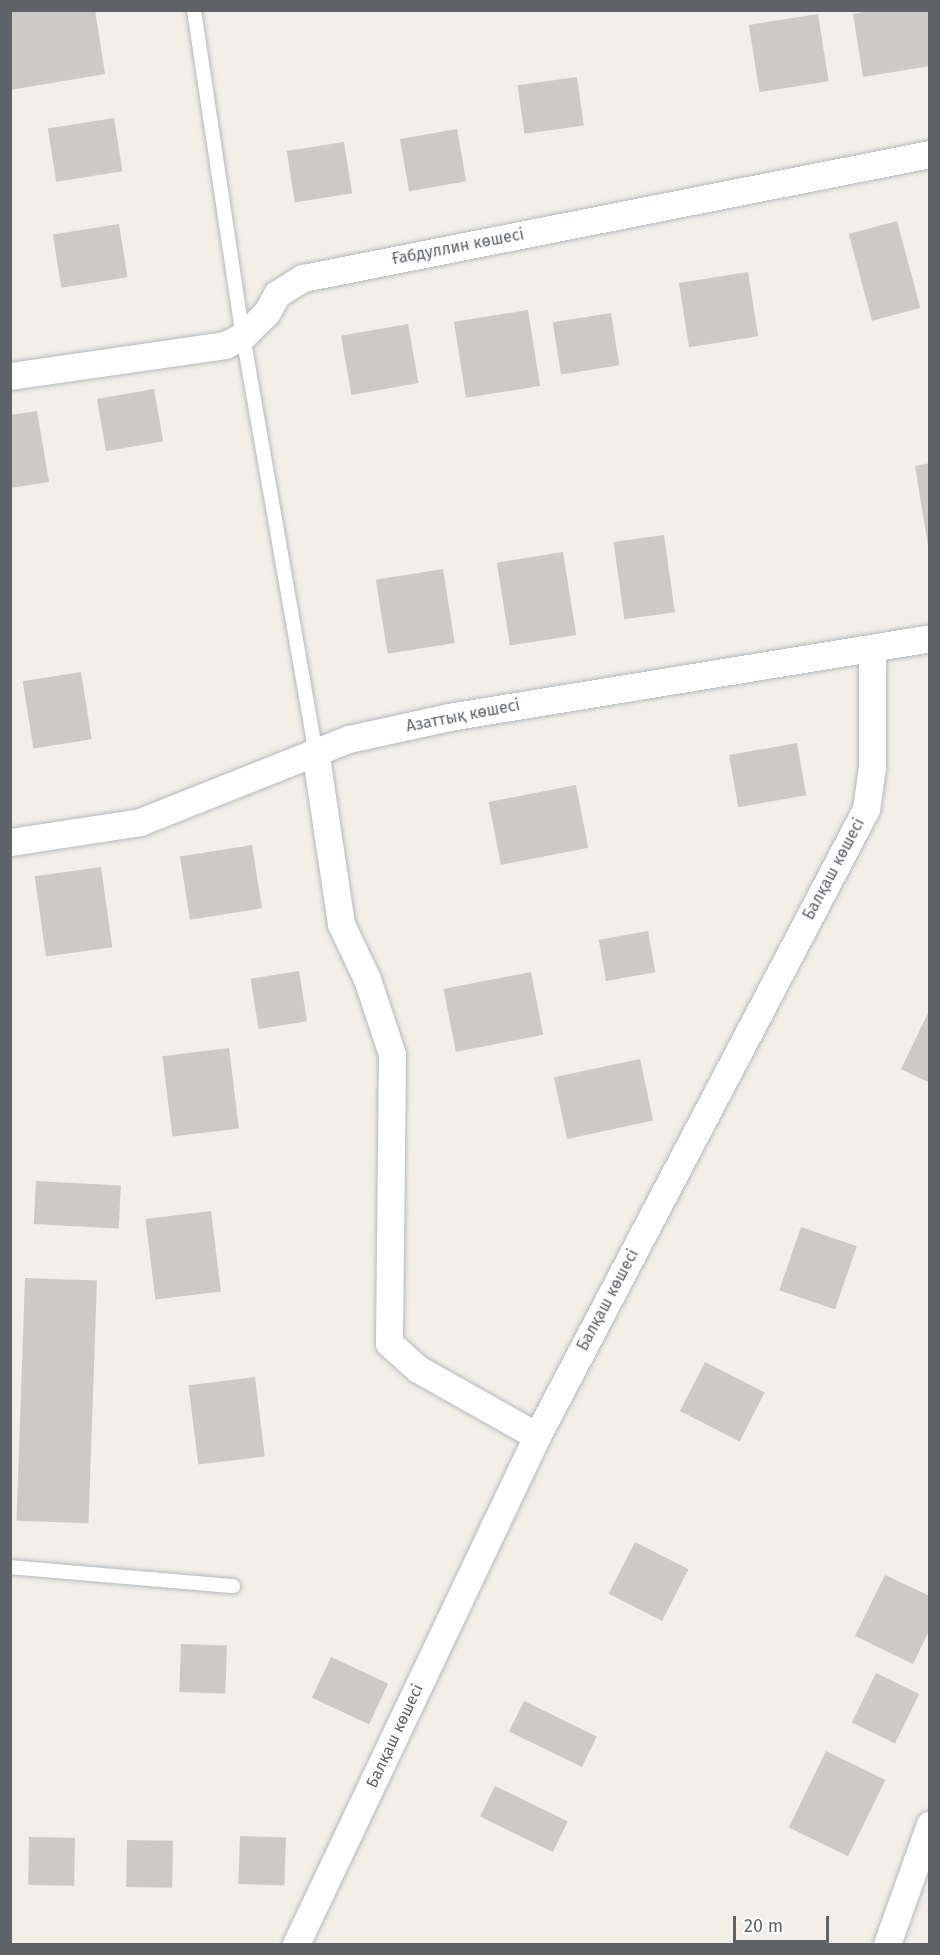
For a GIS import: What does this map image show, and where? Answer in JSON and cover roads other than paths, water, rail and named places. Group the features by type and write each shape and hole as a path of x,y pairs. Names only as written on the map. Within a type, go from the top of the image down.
{"street":[{"name":"Ғабдуллин көшесі","path":"10,376 225,345 243,336 267,312 277,294 303,278 930,153"},
{"name":"Азаттық көшесі","path":"10,842 140,822 315,750 449,717 930,638"},
{"name":"Балқаш көшесі","path":"296,1944 537,1436 866,809 872,767 872,648"},
{"path":"315,750 341,924 367,979 392,1054 389,1343 418,1369 537,1436"},
{"path":"887,1944 930,1824"}],"lane":[{"path":"194,10 243,336 315,750"},
{"path":"10,1567 233,1586"}]}
